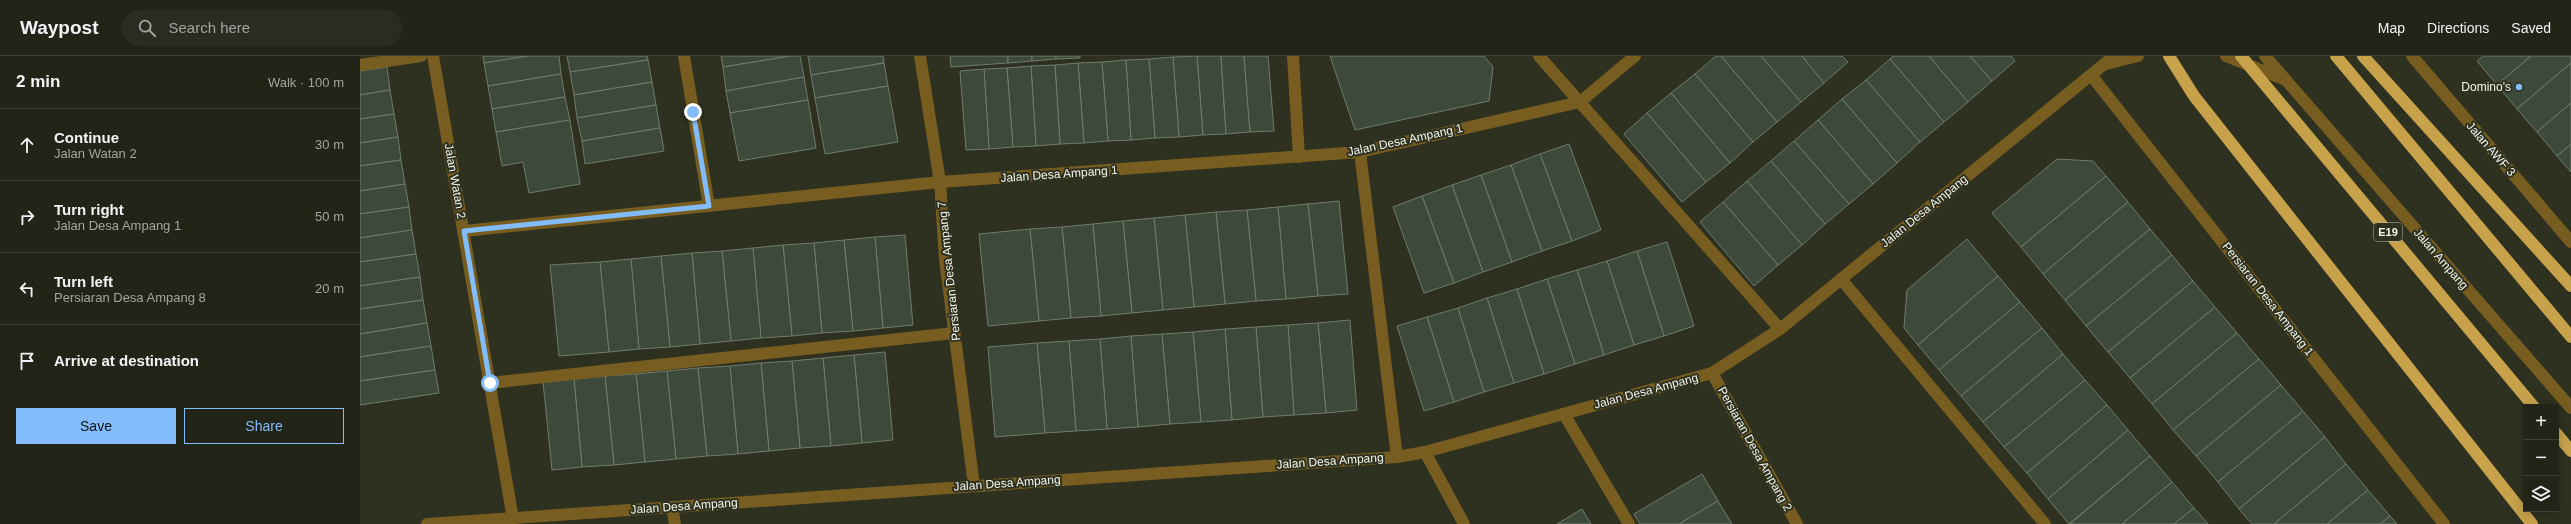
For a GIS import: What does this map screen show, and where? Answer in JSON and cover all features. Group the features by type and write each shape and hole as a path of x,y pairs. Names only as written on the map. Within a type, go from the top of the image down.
{"highway":[{"path":"2169,56 2194,96 2532,524"},
{"name":"E19","path":"2241,56 2531,404"},
{"path":"2336,56 2571,337"},
{"path":"2363,56 2571,286"},
{"path":"2559,437 2571,451"}],"street":[{"path":"360,65 421,56"},
{"name":"Jalan Watan 2","path":"433,56 513,518"},
{"path":"684,56 709,206"},
{"name":"Persiaran Desa Ampang 7","path":"920,56 940,182 945,259 974,486"},
{"path":"1293,56 1299,156"},
{"path":"1539,56 1780,329"},
{"name":"Jalan Desa Ampang 1","path":"464,231 940,182 1360,152 1580,102 1634,56"},
{"name":"Jalan Desa Ampang","path":"427,524 1398,457 1425,452 1712,373 1780,329 2114,56"},
{"path":"2104,64 2138,56"},
{"path":"2226,56 2286,80"},
{"name":"Jalan Ampang","path":"2265,56 2571,408"},
{"path":"2336,56 2571,328"},
{"name":"Jalan AWF 3","path":"2412,56 2571,242"},
{"name":"Persiaran Desa Ampang 1","path":"2091,75 2444,524"},
{"path":"1360,152 1398,457"},
{"path":"1841,279 2045,524"},
{"path":"490,383 954,333"},
{"name":"Persiaran Desa Ampang 2","path":"1712,373 1797,524"},
{"path":"1564,414 1629,524"},
{"path":"1425,452 1464,524"},
{"path":"672,507 675,524"}],"building":[{"path":"483,56 528,56 484,63"},
{"path":"528,56 559,56 561,74 488,86 484,63"},
{"path":"567,56 647,56 648,60 570,72"},
{"path":"721,56 791,56 723,67"},
{"path":"791,56 800,56 804,77 726,91 723,67"},
{"path":"808,56 883,56 884,63 811,75"},
{"path":"950,56 1008,56 1008,63 951,67"},
{"path":"1008,56 1032,56 1032,61 1008,63"},
{"path":"1032,56 1056,56 1056,59 1032,61"},
{"path":"1056,56 1080,56 1080,58 1056,59"},
{"path":"1197,56 1221,56 1226,134 1203,135"},
{"path":"1197,56 1203,135 1179,137 1173,57"},
{"path":"1221,56 1244,56 1250,132 1226,134"},
{"path":"1244,56 1268,56 1274,131 1250,132"},
{"path":"1330,56 1484,56 1493,67 1489,101 1355,130"},
{"path":"1716,56 1721,56 1777,122 1753,142 1695,74"},
{"path":"1721,56 1761,56 1801,102 1777,122"},
{"path":"1761,56 1802,56 1824,83 1801,102"},
{"path":"1802,56 1842,56 1848,62 1824,83"},
{"path":"1893,56 1929,56 1968,102 1944,122 1890,59"},
{"path":"1929,56 1970,56 1992,81 1968,102"},
{"path":"1970,56 2011,56 2015,61 1992,81"},
{"path":"2483,56 2531,56 2497,85 2477,61"},
{"path":"2531,56 2571,56 2571,63 2517,109 2497,85"},
{"path":"1173,57 1179,137 1155,138 1149,59"},
{"path":"1149,59 1155,138 1131,140 1126,60"},
{"path":"1890,59 1944,122 1920,142 1866,80"},
{"path":"648,60 652,82 574,95 570,72"},
{"path":"1126,60 1131,140 1108,141 1102,62"},
{"path":"1102,62 1108,141 1084,143 1078,63"},
{"path":"884,63 888,86 815,98 811,75"},
{"path":"1078,63 1084,143 1060,144 1055,65"},
{"path":"2571,63 2571,103 2537,132 2517,109"},
{"path":"1055,65 1060,144 1036,146 1031,66"},
{"path":"1031,66 1036,146 1013,147 1007,68"},
{"path":"387,67 390,90 360,95 360,71"},
{"path":"1007,68 1013,147 989,149 984,69"},
{"path":"984,69 989,149 966,150 960,71"},
{"path":"561,74 565,97 492,109 488,86"},
{"path":"1695,74 1753,142 1730,163 1671,93"},
{"path":"804,77 808,100 730,113 726,91"},
{"path":"1866,80 1920,142 1897,163 1842,99"},
{"path":"652,82 656,105 577,118 574,95"},
{"path":"888,86 898,142 825,154 815,98"},
{"path":"390,90 394,114 360,119 360,95"},
{"path":"1671,93 1730,163 1706,182 1647,113"},
{"path":"565,97 570,120 496,132 492,109"},
{"path":"1842,99 1897,163 1873,184 1818,120"},
{"path":"808,100 816,148 739,161 730,113"},
{"path":"2571,103 2571,144 2557,156 2537,132"},
{"path":"656,105 660,128 582,141 577,118"},
{"path":"1647,113 1706,182 1682,202 1624,134"},
{"path":"394,114 398,137 360,143 360,119"},
{"path":"570,120 580,184 529,193 523,162 502,166 496,132"},
{"path":"1818,120 1873,184 1849,204 1794,141"},
{"path":"660,128 664,151 585,164 582,141"},
{"path":"398,137 401,160 360,166 360,143"},
{"path":"1794,141 1849,204 1825,224 1771,161"},
{"path":"1569,144 1601,230 1572,241 1540,154"},
{"path":"2571,144 2571,172 2557,156"},
{"path":"1540,154 1572,241 1542,251 1511,165"},
{"path":"2057,159 2093,161 2106,176 2021,247 1992,213"},
{"path":"401,160 405,184 360,191 360,166"},
{"path":"1771,161 1825,224 1802,245 1747,181"},
{"path":"1511,165 1542,251 1512,262 1481,175"},
{"path":"1481,175 1512,262 1483,272 1452,185"},
{"path":"2106,176 2128,202 2043,274 2021,247"},
{"path":"1747,181 1802,245 1778,265 1723,202"},
{"path":"405,184 409,207 360,214 360,191"},
{"path":"1452,185 1483,272 1454,283 1422,196"},
{"path":"1422,196 1454,283 1424,293 1393,207"},
{"path":"1339,201 1348,294 1318,296 1308,204"},
{"path":"1723,202 1778,265 1754,286 1700,222"},
{"path":"2128,202 2150,229 2065,300 2043,274"},
{"path":"1308,204 1318,296 1286,299 1278,207"},
{"path":"409,207 412,230 360,238 360,214"},
{"path":"1278,207 1286,299 1256,301 1247,210"},
{"path":"1247,210 1256,301 1225,304 1216,212"},
{"path":"1216,212 1225,304 1194,307 1185,215"},
{"path":"1185,215 1194,307 1163,310 1154,218"},
{"path":"1154,218 1163,310 1132,313 1123,221"},
{"path":"1123,221 1132,313 1101,316 1093,224"},
{"path":"1093,224 1101,316 1071,318 1062,227"},
{"path":"1062,227 1071,318 1039,321 1030,229"},
{"path":"1030,229 1039,321 988,326 979,234"},
{"path":"2150,229 2172,255 2086,326 2065,300"},
{"path":"412,230 416,254 360,262 360,238"},
{"path":"905,235 913,325 883,328 875,237"},
{"path":"875,237 883,328 853,331 844,240"},
{"path":"1967,239 1998,276 1918,345 1904,328 1907,290"},
{"path":"844,240 853,331 822,333 814,243"},
{"path":"1667,242 1694,326 1664,336 1637,251"},
{"path":"814,243 822,333 792,336 783,245"},
{"path":"783,245 792,336 761,338 753,248"},
{"path":"753,248 761,338 731,341 722,251"},
{"path":"722,251 731,341 700,344 692,253"},
{"path":"1637,251 1664,336 1634,345 1607,261"},
{"path":"692,253 700,344 670,347 661,256"},
{"path":"416,254 420,277 360,286 360,262"},
{"path":"2172,255 2193,281 2108,352 2086,326"},
{"path":"661,256 670,347 639,349 631,259"},
{"path":"631,259 639,349 609,352 600,262"},
{"path":"1607,261 1634,345 1604,355 1577,270"},
{"path":"600,262 609,352 559,356 550,265"},
{"path":"1577,270 1604,355 1575,364 1547,279"},
{"path":"1998,276 2020,302 1939,370 1918,345"},
{"path":"420,277 423,300 360,309 360,286"},
{"path":"1547,279 1575,364 1544,374 1517,289"},
{"path":"2193,281 2215,307 2130,378 2108,352"},
{"path":"1517,289 1544,374 1514,383 1487,298"},
{"path":"1487,298 1514,383 1484,392 1458,308"},
{"path":"423,300 427,323 360,334 360,309"},
{"path":"2020,302 2042,328 1961,396 1939,370"},
{"path":"2215,307 2237,333 2152,404 2130,378"},
{"path":"1458,308 1484,392 1454,402 1427,317"},
{"path":"1427,317 1454,402 1424,411 1397,326"},
{"path":"1350,320 1357,410 1326,413 1318,323"},
{"path":"427,323 431,346 360,357 360,334"},
{"path":"1318,323 1326,413 1294,415 1288,325"},
{"path":"1288,325 1294,415 1263,417 1256,327"},
{"path":"1256,327 1263,417 1232,420 1225,329"},
{"path":"2042,328 2063,354 1983,422 1961,396"},
{"path":"1225,329 1232,420 1201,422 1193,332"},
{"path":"1193,332 1201,422 1170,424 1162,334"},
{"path":"2237,333 2259,359 2173,430 2152,404"},
{"path":"1162,334 1170,424 1138,427 1131,336"},
{"path":"1131,336 1138,427 1107,429 1100,339"},
{"path":"1100,339 1107,429 1076,431 1069,341"},
{"path":"1069,341 1076,431 1045,433 1037,343"},
{"path":"1037,343 1045,433 995,437 988,347"},
{"path":"431,346 435,370 360,381 360,357"},
{"path":"885,352 893,440 862,443 854,355"},
{"path":"2063,354 2085,380 2004,447 1983,422"},
{"path":"854,355 862,443 831,446 823,358"},
{"path":"823,358 831,446 800,448 792,361"},
{"path":"2259,359 2281,385 2196,456 2173,430"},
{"path":"792,361 800,448 769,451 761,363"},
{"path":"761,363 769,451 738,454 730,366"},
{"path":"730,366 738,454 707,456 698,368"},
{"path":"698,368 707,456 676,459 667,371"},
{"path":"435,370 439,393 360,405 360,381"},
{"path":"667,371 676,459 645,462 636,374"},
{"path":"636,374 645,462 614,465 605,376"},
{"path":"605,376 614,465 582,467 574,379"},
{"path":"574,379 582,467 552,470 543,382"},
{"path":"2085,380 2107,405 2027,473 2004,447"},
{"path":"2281,385 2303,411 2218,482 2196,456"},
{"path":"2107,405 2128,430 2048,499 2027,473"},
{"path":"2303,411 2325,437 2239,509 2218,482"},
{"path":"2128,430 2150,456 2069,524 2048,499"},
{"path":"2325,437 2346,464 2274,524 2252,524 2239,509"},
{"path":"2150,456 2172,482 2122,524 2070,524"},
{"path":"2346,464 2368,490 2327,524 2274,524"},
{"path":"1702,474 1718,501 1679,524 1640,524 1634,514"},
{"path":"2172,482 2194,508 2174,524 2122,524"},
{"path":"2368,490 2390,516 2380,524 2327,524"},
{"path":"1718,501 1732,524 1679,524"},
{"path":"2194,508 2208,524 2174,524"},
{"path":"1582,509 1591,524 1557,524"},
{"path":"2390,516 2397,524 2380,524"}],"place":[{"name":"Domino's","path":"2519,87"}],"route":[{"path":"490,383 464,231 709,206 693,112"}]}
